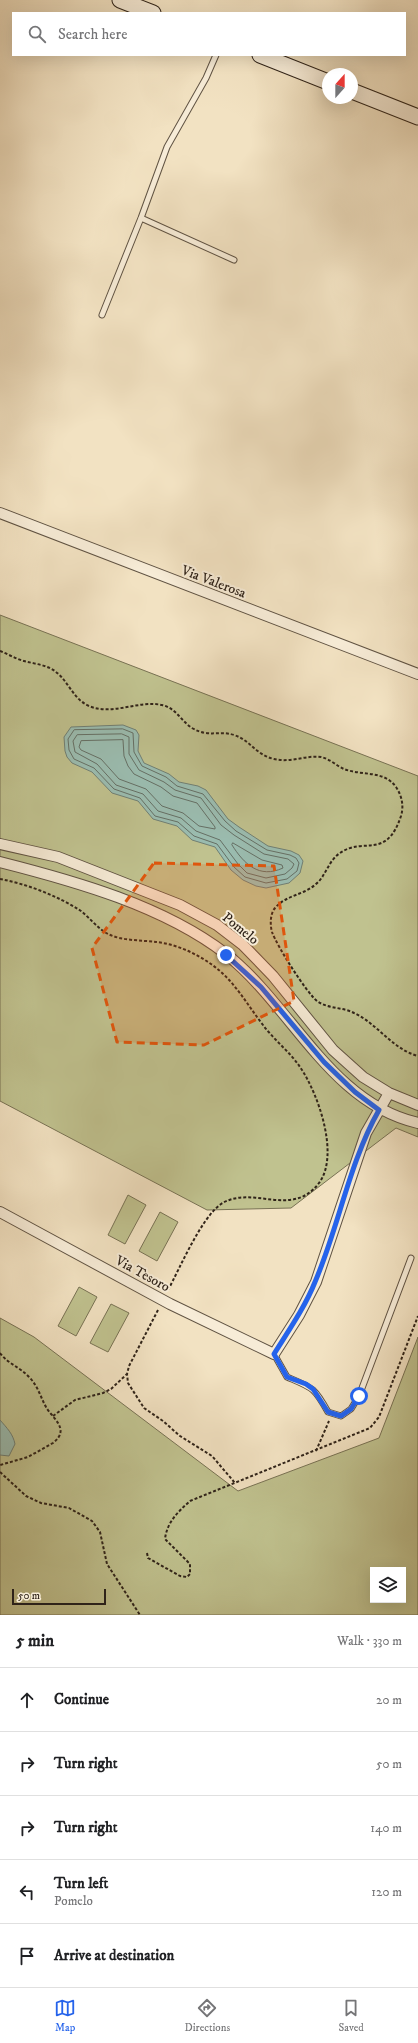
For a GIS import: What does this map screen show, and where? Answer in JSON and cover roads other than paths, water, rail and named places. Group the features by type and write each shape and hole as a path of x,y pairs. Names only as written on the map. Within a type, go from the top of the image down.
{"main road":[{"path":"120,0 150,12"},
{"path":"263,56 322,80"},
{"path":"358,93 418,117"}],"street":[{"name":"Via Valerosa","path":"0,513 418,674"},
{"name":"Pomelo","path":"0,844 58,857 180,905 217,926 242,945 273,976 333,1050 363,1077 389,1093 418,1105"},
{"path":"0,862 75,882 146,910 189,930 226,955 261,987 324,1062 355,1092 379,1110 418,1123"},
{"path":"274,1354 299,1315 316,1282 366,1133 389,1093"},
{"name":"Via Tesoro","path":"0,1212 163,1300 248,1343 274,1354"}],"lane":[{"path":"102,315 141,218 167,147 206,78 216,56"},
{"path":"141,218 234,260"},
{"path":"274,1354 287,1377 306,1384 313,1389 328,1412 341,1416 351,1409 359,1396 411,1258"}],"water":[{"path":"123,725 136,730 139,735 138,751 144,763 169,774 179,782 198,786 206,790 228,819 239,827 268,846 291,851 299,855 303,861 300,873 289,883 266,888 256,886 243,880 231,870 215,847 192,840 177,826 153,819 138,801 112,793 92,772 72,763 67,757 64,737 71,727"},
{"path":"0,1420 11,1434 15,1444 9,1456 0,1455"}]}
